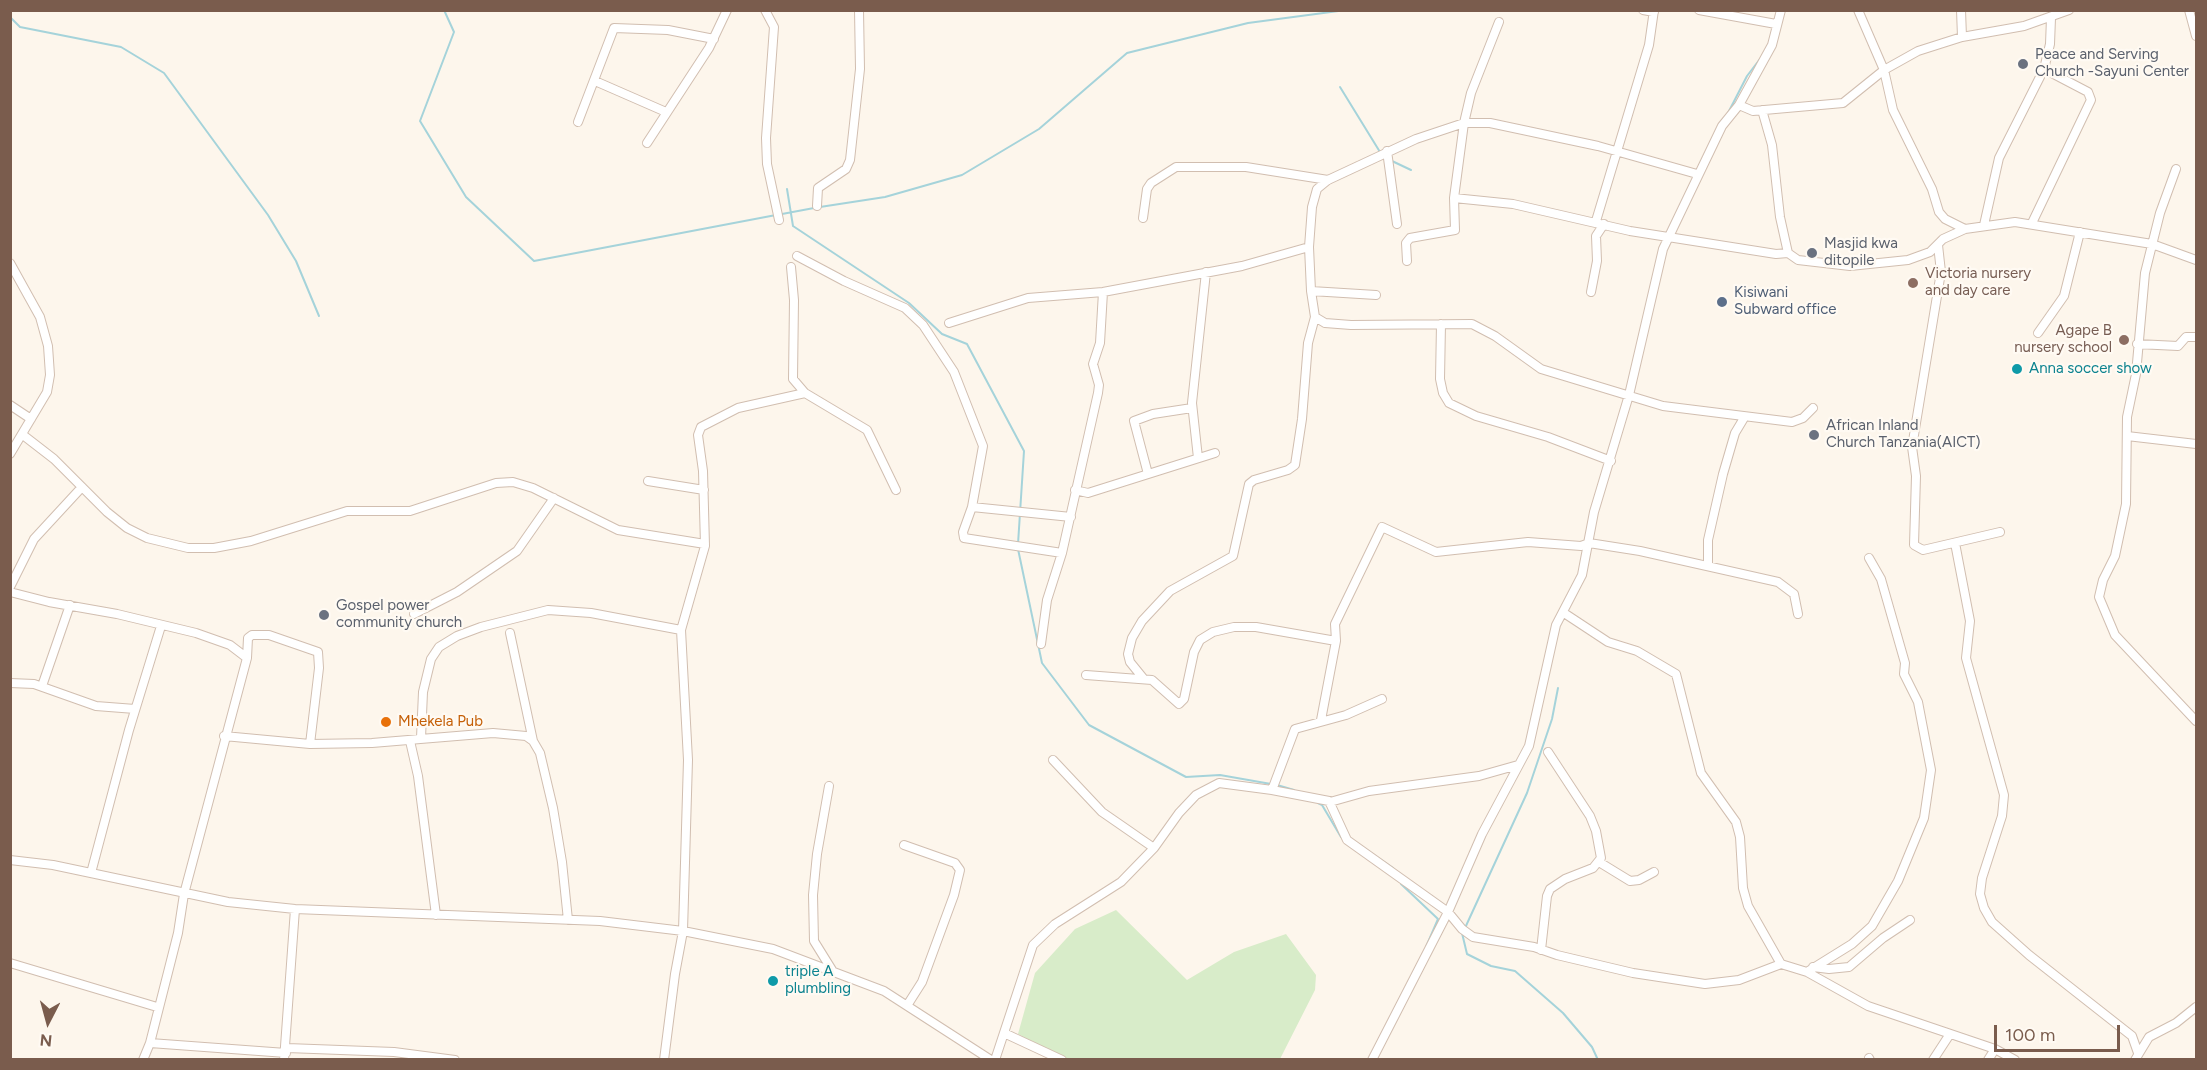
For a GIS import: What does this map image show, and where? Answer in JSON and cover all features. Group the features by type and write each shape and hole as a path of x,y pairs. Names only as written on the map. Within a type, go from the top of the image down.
{"street":[{"path":"647,142 714,39 727,10"},
{"path":"765,10 774,27 766,138 767,164 779,220"},
{"path":"817,206 818,188 846,169 850,160 860,62 859,10"},
{"path":"1592,292 1597,261 1596,236 1617,151 1649,45 1654,11 1643,10"},
{"path":"1699,10 1776,24"},
{"path":"1372,1059 1448,912 1482,834 1529,746 1556,625 1582,575 1594,512 1629,395 1663,249 1722,126 1739,105 1772,45 1776,24 1782,10"},
{"path":"1858,10 1884,70 1893,110 1932,189 1939,212 1945,219 1965,229"},
{"path":"1961,10 1962,37"},
{"path":"1739,105 1753,111 1843,103 1884,70 1918,51 1962,37 2051,18 2069,10"},
{"path":"2189,10 2196,36"},
{"path":"1984,225 1999,158 2044,69 2050,44 2051,18"},
{"path":"1407,261 1406,243 1410,238 1454,231 1454,198 1464,123 1471,93 1499,22"},
{"path":"578,122 614,28 655,28 714,39"},
{"path":"2032,224 2091,100 2088,92 2044,69"},
{"path":"595,81 666,112"},
{"path":"1762,110 1772,145 1780,217 1788,253"},
{"path":"1143,678 1130,662 1128,654 1135,631 1142,621 1170,591 1233,556 1249,484 1254,480 1288,471 1294,465 1302,419 1308,343 1315,317 1309,247 1314,194 1328,180 1387,151 1464,123 1511,125 1617,151 1697,174"},
{"path":"1387,151 1397,224"},
{"path":"1143,218 1147,189 1151,183 1176,167 1246,167 1328,180"},
{"path":"2176,169 2145,273 2127,436 2126,504 2115,556 2103,580 2099,597 2115,635 2195,716"},
{"path":"1454,198 1513,204 1600,222 1629,231 1776,254 1788,253 1798,260 1850,266 1908,260 1930,252 1938,244 1965,229 2002,222 2032,224 2152,244 2196,260"},
{"path":"2038,333 2064,296 2080,232"},
{"path":"1938,244 1942,262 1941,272 1912,447 1916,476 1913,538 1916,548 1923,550 1955,543 1969,537 2000,532"},
{"path":"950,323 1035,296 1103,292 1278,258 1309,247"},
{"path":"797,256 844,281 905,308 922,325 954,372 982,442 983,454 972,507 963,532 965,539 1062,553"},
{"path":"10,263 40,317 48,346 49,386 10,454"},
{"path":"791,267 794,321 792,372 797,386 867,430 896,490"},
{"path":"1198,458 1192,408 1206,272"},
{"path":"1311,291 1376,295"},
{"path":"1041,644 1047,600 1071,517 1099,385 1093,364 1101,343 1103,292"},
{"path":"1315,317 1325,323 1351,325 1472,324 1495,336 1541,369 1574,381 1663,406 1744,418 1792,422 1803,418 1813,408"},
{"path":"1441,324 1440,379 1443,393 1449,403 1476,416 1548,437 1611,461"},
{"path":"2137,344 2178,346 2186,337 2196,337"},
{"path":"664,1059 683,930 688,760 681,630 704,557 705,544 705,490 698,438 701,427 738,408 805,393"},
{"path":"10,405 31,419"},
{"path":"1148,474 1134,421 1153,414 1192,408"},
{"path":"1708,566 1708,540 1723,474 1735,433 1744,418"},
{"path":"22,435 54,459 107,512 134,533 172,545 205,549 251,541 347,511 410,511 496,483 517,483 554,498 618,530 705,544"},
{"path":"2127,436 2196,444"},
{"path":"1076,490 1088,493 1215,453"},
{"path":"648,481 705,490"},
{"path":"10,587 34,539 82,486"},
{"path":"414,614 457,592 517,551 554,498"},
{"path":"972,507 1071,517"},
{"path":"1321,720 1336,641 1335,624 1382,527 1436,552 1528,542 1581,546 1589,543 1708,566 1778,582 1794,594 1798,614"},
{"path":"1955,543 1970,621 1966,658 2004,795 2002,816 1982,878 1980,894 1983,908 1992,922 2029,955 2132,1036 2137,1056"},
{"path":"1810,970 1852,944 1879,916 1898,881 1919,830 1931,770 1918,702 1904,674 1905,663 1881,579 1869,558"},
{"path":"10,592 117,614 218,640 230,645 247,658"},
{"path":"42,686 70,605"},
{"path":"422,738 423,692 431,659 439,647 457,636 481,627 554,610 591,613 681,630"},
{"path":"1564,613 1608,642 1637,651 1676,674 1701,772 1736,822 1740,837 1743,888 1748,906 1781,964"},
{"path":"91,873 135,709 161,626"},
{"path":"1086,675 1143,678 1155,681 1175,702 1180,703 1185,694 1189,665 1197,646 1206,636 1223,628 1256,627 1336,641"},
{"path":"510,633 533,741 540,753 553,808 568,920"},
{"path":"143,1059 150,1043 157,1007 178,933 184,894 224,736 243,679 248,638 252,634 269,635 318,652 319,668 310,744"},
{"path":"10,683 42,686 96,706 135,709"},
{"path":"1272,790 1292,732 1298,727 1352,713 1382,699"},
{"path":"224,736 310,744 410,741 422,738 494,733 518,734 533,741"},
{"path":"410,741 418,776 436,915"},
{"path":"1541,950 1546,896 1550,889 1565,879 1593,868 1599,862 1601,850 1590,816 1548,752"},
{"path":"1053,760 1102,812 1154,848"},
{"path":"10,860 91,873 184,894 295,909 568,920 635,924 683,930 773,949 884,991 908,1004 979,1055 993,1059 1033,945 1055,924 1121,882 1154,848 1179,813 1210,786 1232,783 1330,802 1361,793 1479,776 1518,765"},
{"path":"829,786 817,854 813,895 813,931 815,944 832,970"},
{"path":"1330,802 1347,840 1448,912 1462,929 1473,937 1541,950 1633,973 1705,984 1739,980 1781,964 1810,970 1849,966 1883,938 1910,920"},
{"path":"904,845 955,863 960,870 954,895 922,982 908,1004"},
{"path":"1599,862 1630,881 1639,880 1654,872"},
{"path":"286,1053 295,909"},
{"path":"10,963 157,1007"},
{"path":"1810,970 1856,1000 1995,1049 2015,1059"},
{"path":"2137,1056 2149,1037 2176,1023 2196,1007"},
{"path":"1004,1033 1062,1059"},
{"path":"1933,1059 1950,1034"},
{"path":"150,1043 286,1053 394,1052 455,1059"},
{"path":"1988,1059 1995,1049"}],"green space":[{"path":"1116,910 1187,980 1234,952 1286,934 1316,975 1315,990 1280,1059 1066,1059 1018,1034 1035,973 1075,929"}],"waterway":[{"path":"444,10 454,32 420,121 466,197 534,261 776,215"},
{"path":"820,207 885,197 962,175 1039,129 1127,53 1248,23 1346,10"},
{"path":"10,17 20,27 121,47 164,73 268,215 296,261 319,316"},
{"path":"1728,113 1747,76 1760,59"},
{"path":"1340,87 1380,152"},
{"path":"1392,161 1411,170"},
{"path":"787,189 793,226 909,303 942,334 967,344 1024,451 1018,544"},
{"path":"782,214 814,208"},
{"path":"1018,549 1042,663 1089,725 1186,777 1220,775 1271,784"},
{"path":"1465,928 1527,793 1552,719 1558,688"},
{"path":"1277,785 1294,790"},
{"path":"1318,803 1322,805 1341,837"},
{"path":"1364,848 1393,868"},
{"path":"1401,884 1438,919 1426,947"},
{"path":"1462,933 1467,954 1491,966 1515,971 1563,1013 1592,1047 1598,1060"}],"place":[{"name":"Peace and Serving Church -Sayuni Center","path":"2023,64"},
{"name":"Masjid kwa ditopile","path":"1812,253"},
{"name":"Victoria nursery and day care","path":"1913,283"},
{"name":"Kisiwani Subward office","path":"1722,302"},
{"name":"Agape B nursery school","path":"2124,340"},
{"name":"Anna soccer show","path":"2017,369"},
{"name":"African Inland Church Tanzania(AICT)","path":"1814,435"},
{"name":"Gospel power community church","path":"324,615"},
{"name":"Mhekela Pub","path":"386,722"},
{"name":"triple A plumbling","path":"773,981"}]}
